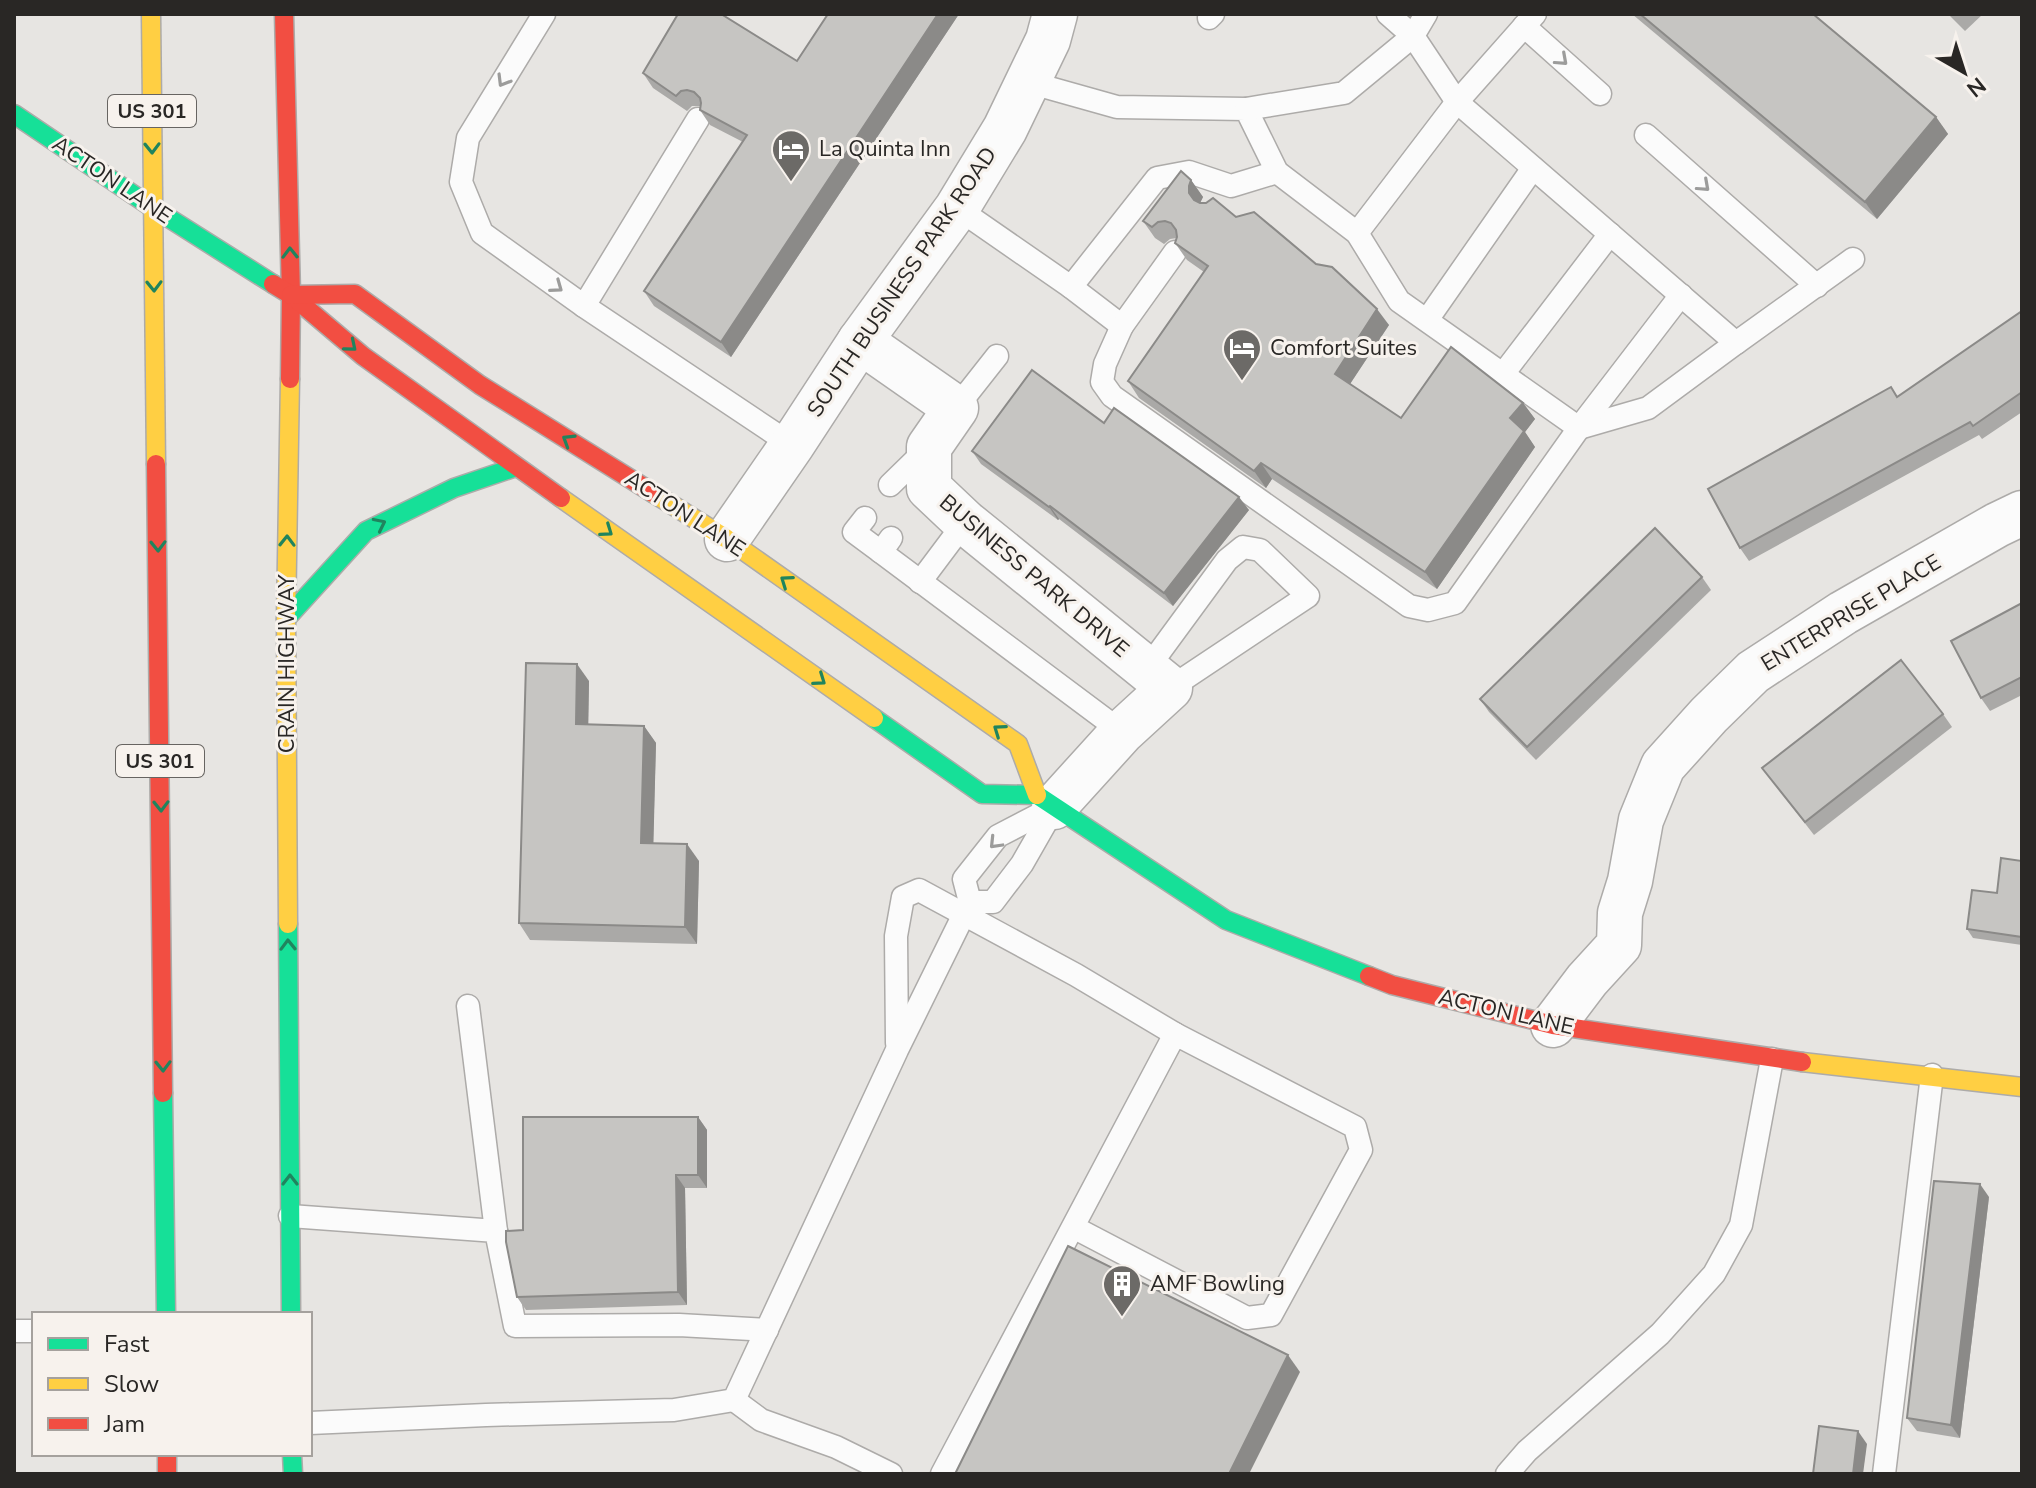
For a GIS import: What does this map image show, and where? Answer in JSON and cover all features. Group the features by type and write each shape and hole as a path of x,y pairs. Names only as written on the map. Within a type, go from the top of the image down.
{"main road":[{"name":"US 301","path":"151,14 166,1312"},
{"name":"CRAIN HIGHWAY","path":"284,14 291,295 286,619 291,1312"},
{"name":"ACTON LANE","path":"14,114 153,208 291,295 363,356 516,467 982,794 1046,801 1226,920 1392,985 1553,1025 1772,1059 2022,1087"},
{"name":"ACTON LANE","path":"291,295 355,294 480,385 727,539 1018,744 1046,801"},
{"path":"286,619 366,531 454,488 516,467"}],"street":[{"name":"SOUTH BUSINESS PARK ROAD","path":"727,539 860,341 957,208 1005,129 1048,40 1055,14"},
{"path":"860,341 956,408"},
{"name":"BUSINESS PARK DRIVE","path":"956,408 916,481 1159,678"},
{"name":"ENTERPRISE PLACE","path":"1553,1025 1587,980 1619,945 1620,913 1630,881 1641,820 1663,766 1709,715 1753,672 1843,613 2022,513"},
{"path":"1046,801 1122,732 1159,678"}],"lane":[{"path":"544,14 468,138 461,182 482,233 584,306 792,445"},
{"path":"1388,14 1413,36 1457,102 1736,343"},
{"path":"1028,82 1117,107 1246,109 1344,93 1413,36 1426,14"},
{"path":"1357,233 1457,102 1530,20 1600,94"},
{"path":"1246,109 1277,172 1357,233 1399,301 1579,428"},
{"path":"584,306 698,119"},
{"path":"1646,135 1817,286"},
{"path":"1427,320 1533,168"},
{"path":"1071,287 1157,178 1189,172 1231,186"},
{"path":"1214,206 1231,186 1277,172"},
{"path":"957,208 1122,326"},
{"path":"1503,374 1610,234"},
{"path":"1175,252 1122,326 1105,364 1102,382 1112,396 1409,606 1428,610 1455,603 1579,428 1681,295"},
{"path":"1579,428 1648,408 1853,259"},
{"path":"956,408 997,356"},
{"path":"865,518 854,532 886,545 920,582 1122,732"},
{"path":"920,582 965,522"},
{"path":"1243,547 1260,550 1308,596 1159,678 1227,560 1243,547"},
{"path":"734,1400 966,908 964,879 998,836 1046,801"},
{"path":"966,908 993,902 1022,864 1046,801"},
{"path":"897,1050 896,936 903,897 919,890 966,908 1175,1034 1355,1127 1361,1150 1271,1315 1247,1318 1073,1227"},
{"path":"468,1006 496,1231 515,1326 679,1325 767,1330"},
{"path":"942,1474 1175,1034"},
{"path":"1507,1474 1527,1451 1660,1334 1714,1274 1741,1225 1772,1059"},
{"path":"1884,1474 1932,1075"},
{"path":"290,1216 496,1231"},
{"path":"312,1423 674,1410 734,1400 761,1420 836,1447 891,1474"}],"building":[{"name":"La Quinta Inn","path":"678,14 721,14 797,61 828,14 938,14 721,342 644,291 747,135 700,110 700,98 694,92 681,91 676,96 643,73"},
{"path":"1640,14 1813,14 1936,117 1865,202"},
{"name":"Comfort Suites","path":"1181,171 1191,180 1189,193 1194,200 1206,203 1213,198 1236,217 1254,212 1316,264 1332,267 1377,309 1335,374 1401,418 1451,347 1523,403 1510,418 1524,431 1425,572 1261,463 1254,471 1128,381 1208,266 1175,243 1176,230 1171,223 1158,222 1152,227 1143,221"},
{"path":"2022,311 2022,392 1973,426 1970,422 1740,548 1708,489 1891,387 1897,397"},
{"path":"1032,370 1104,423 1114,408 1239,497 1164,593 972,451"},
{"path":"1655,528 1702,577 1527,747 1480,699"},
{"path":"2022,603 2022,677 1981,698 1951,641"},
{"path":"1901,660 1943,714 1805,822 1762,768"},
{"path":"526,663 577,664 576,724 644,726 641,843 687,844 685,927 519,923"},
{"path":"2001,858 2022,861 2022,937 1967,929 1972,890 1997,893"},
{"path":"523,1117 698,1117 698,1175 676,1175 678,1292 517,1297 506,1231 523,1230"},
{"path":"1934,1181 1980,1184 1951,1425 1907,1418"},
{"name":"AMF Bowling","path":"1068,1246 1288,1355 1229,1474 955,1474"},
{"path":"1819,1426 1858,1431 1853,1474 1813,1474"}],"traffic: fast":[{"path":"14,114 273,284"},
{"path":"286,619 366,531 454,488 516,467"},
{"path":"874,718 982,794 1037,795 1226,920 1369,976"},
{"path":"288,924 291,1312"},
{"path":"163,1093 166,1312"},
{"path":"292,1456 293,1474"}],"traffic: slow":[{"path":"151,14 156,464"},
{"path":"288,924 286,619 290,379"},
{"path":"653,493 727,539 1018,744 1037,795"},
{"path":"561,498 874,718"},
{"path":"1802,1062 2022,1087"}],"traffic: jam":[{"path":"284,14 290,379"},
{"path":"273,284 291,295 363,356 561,498"},
{"path":"291,295 355,294 480,385 653,493"},
{"path":"156,464 163,1093"},
{"path":"1369,976 1392,985 1553,1025 1802,1062"},
{"path":"167,1456 167,1474"}],"place":[{"name":"La Quinta Inn","path":"791,183"},
{"name":"Comfort Suites","path":"1242,382"},
{"name":"AMF Bowling","path":"1122,1318"}]}
